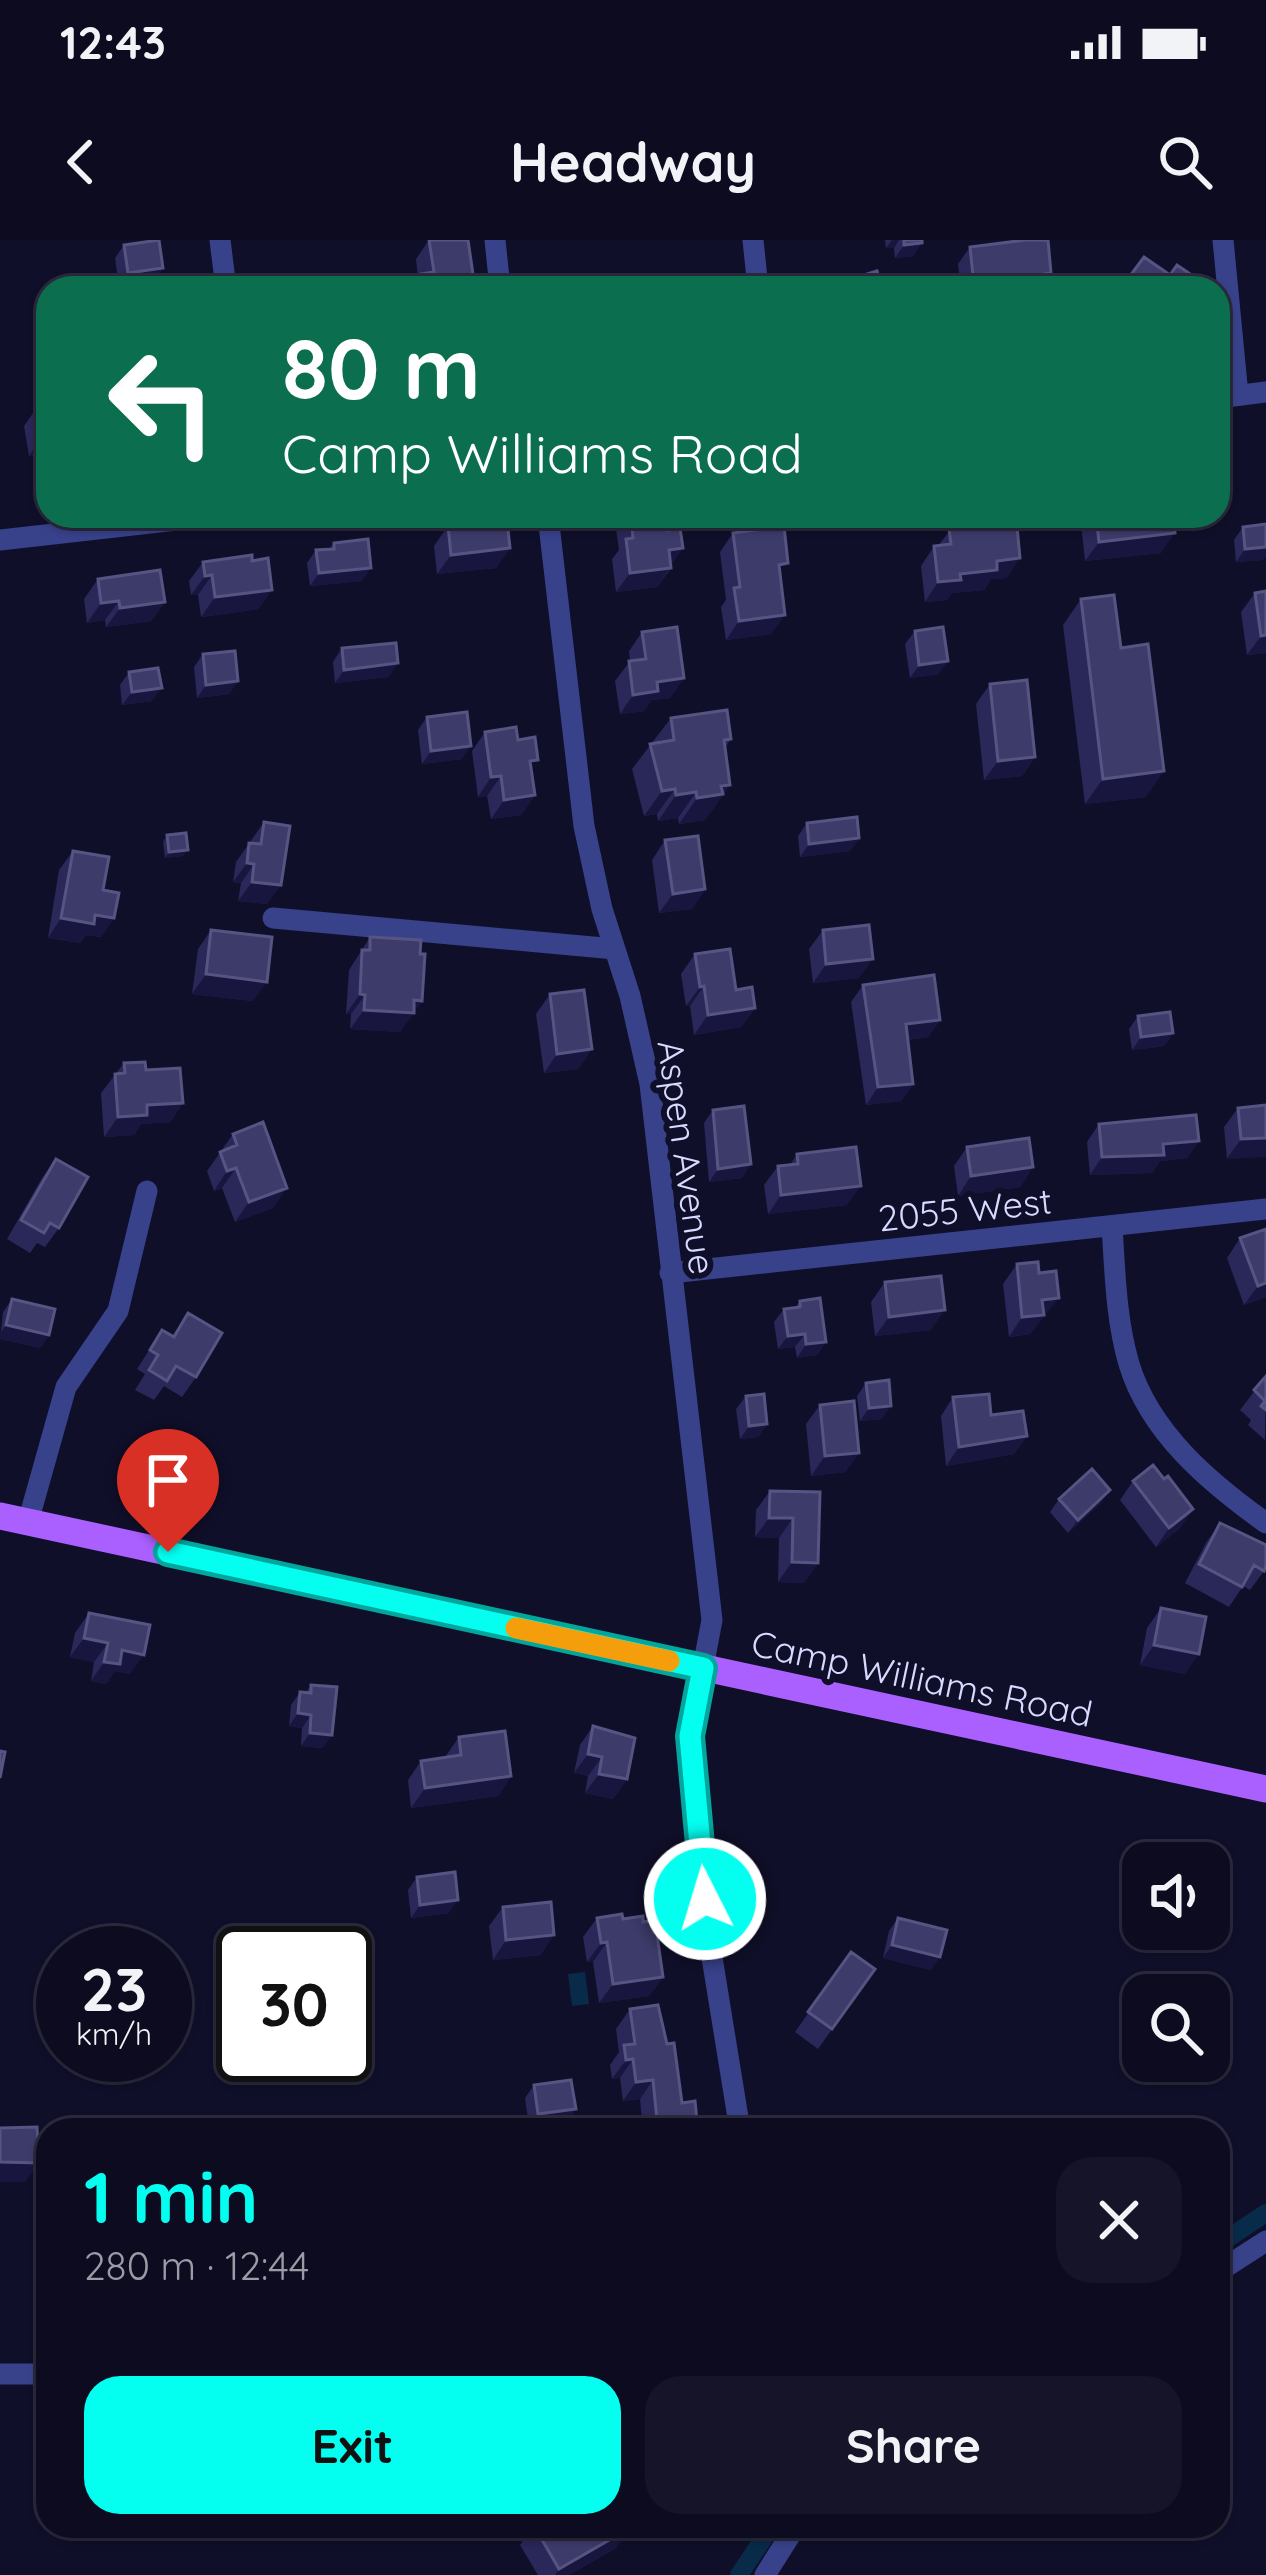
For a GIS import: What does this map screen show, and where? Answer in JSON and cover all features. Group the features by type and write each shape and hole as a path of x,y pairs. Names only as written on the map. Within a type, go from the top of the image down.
{"main road":[{"name":"Camp Williams Road","path":"14,1519 1266,1789"}],"street":[{"path":"220,240 224,276"},
{"path":"495,240 499,276"},
{"path":"753,240 757,276"},
{"path":"1223,240 1224,276"},
{"path":"1230,396 1266,392"},
{"path":"0,540 106,528"},
{"name":"Aspen Avenue","path":"549,528 584,826 650,1084 712,1620 690,1736 710,1939 738,2118"},
{"path":"273,918 615,949"},
{"path":"14,1519 66,1387 118,1311 146,1191"},
{"name":"2055 West","path":"670,1273 1266,1209"},
{"path":"1112,1226 1117,1299 1130,1367 1181,1452 1218,1489 1266,1523"},
{"path":"1230,2264 1266,2242"},
{"path":"0,2374 36,2374"},
{"path":"765,2575 788,2538"}],"water":[{"path":"585,1972 589,2004 572,2006 568,1974"}],"building":[{"path":"159,240 163,268 128,273 124,245"},
{"path":"429,240 468,240 473,276 421,276 434,272"},
{"path":"1048,240 1051,273 973,276 970,247"},
{"path":"1144,257 1170,275 1177,265 1193,276 1130,276"},
{"path":"1266,524 1266,547 1245,549 1243,527"},
{"path":"448,528 508,528 510,548 451,555"},
{"path":"632,528 680,528 683,548 669,550 671,568 630,573 626,539 633,538"},
{"path":"784,528 788,563 779,565 785,615 739,621 733,533"},
{"path":"1017,528 1020,558 997,561 997,570 938,582 934,546 951,544 949,529"},
{"path":"1097,528 1174,528 1175,533 1099,542"},
{"path":"368,539 371,568 319,573 316,550"},
{"path":"252,555 252,561 268,558 272,590 215,597 212,575 205,576 203,562"},
{"path":"160,570 165,602 120,608 119,601 101,603 98,579"},
{"path":"1266,591 1266,635 1261,636 1255,593"},
{"path":"1114,595 1121,648 1148,644 1164,771 1103,779 1081,599"},
{"path":"677,627 684,678 657,682 658,691 633,695 629,661 646,659 642,632"},
{"path":"943,627 948,661 919,665 915,631"},
{"path":"396,643 398,663 344,670 342,648"},
{"path":"235,651 238,681 206,685 203,654"},
{"path":"158,668 162,688 132,692 129,672"},
{"path":"1027,680 1035,757 998,761 990,684"},
{"path":"727,710 731,739 724,740 730,785 721,786 723,794 697,798 696,792 662,791 650,744 674,740 671,718"},
{"path":"467,712 471,746 431,751 427,717"},
{"path":"516,727 518,740 535,737 538,760 530,761 535,795 504,800 501,776 491,777 485,732"},
{"path":"857,817 859,838 809,844 807,823"},
{"path":"264,822 290,826 281,885 252,882 249,843 261,844"},
{"path":"186,833 188,850 169,852 167,835"},
{"path":"698,836 705,889 673,894 665,840"},
{"path":"73,851 109,857 103,890 119,893 114,918 95,915 94,924 61,918"},
{"path":"869,925 873,959 826,964 823,930"},
{"path":"211,930 272,937 267,982 206,974"},
{"path":"370,937 421,940 420,954 425,954 422,1001 414,1000 414,1013 364,1010 362,950 370,950"},
{"path":"730,949 736,990 752,987 755,1008 708,1015 695,954"},
{"path":"934,975 940,1020 906,1024 913,1084 878,1087 863,985"},
{"path":"584,990 592,1049 557,1054 550,994"},
{"path":"1170,1012 1173,1033 1141,1037 1138,1016"},
{"path":"145,1062 146,1070 180,1068 183,1103 147,1105 147,1115 118,1117 115,1074 125,1073 124,1063"},
{"path":"1266,1105 1266,1138 1241,1139 1238,1108"},
{"path":"744,1106 751,1164 718,1169 713,1110"},
{"path":"1196,1115 1199,1141 1163,1144 1164,1155 1102,1157 1099,1124"},
{"path":"263,1122 287,1188 249,1202 236,1168 227,1171 220,1152 237,1145 233,1134"},
{"path":"1029,1138 1033,1167 971,1176 967,1147"},
{"path":"856,1147 861,1186 781,1195 778,1166 798,1164 797,1154"},
{"path":"56,1159 88,1177 59,1228 50,1223 44,1233 21,1220"},
{"path":"1266,1229 1266,1283 1258,1286 1240,1238"},
{"path":"1038,1262 1039,1273 1056,1271 1059,1298 1042,1300 1044,1315 1022,1317 1017,1264"},
{"path":"941,1276 945,1310 889,1317 885,1282"},
{"path":"820,1298 826,1342 806,1344 805,1334 788,1336 784,1309"},
{"path":"12,1299 55,1309 49,1335 6,1325"},
{"path":"188,1313 222,1333 196,1377 176,1366 167,1381 149,1370 158,1355 150,1350 162,1330 174,1337"},
{"path":"1266,1376 1266,1410 1261,1406 1265,1401 1254,1390"},
{"path":"889,1380 891,1406 869,1408 866,1383"},
{"path":"764,1394 767,1424 749,1426 746,1396"},
{"path":"989,1394 991,1415 1023,1411 1027,1436 959,1447 953,1397"},
{"path":"854,1401 859,1453 825,1456 820,1405"},
{"path":"1153,1465 1164,1479 1168,1476 1193,1509 1169,1528 1133,1481"},
{"path":"1092,1469 1110,1490 1078,1520 1059,1499"},
{"path":"770,1491 820,1492 818,1563 792,1562 793,1518 769,1518"},
{"path":"1220,1523 1266,1545 1264,1571 1254,1565 1242,1587 1199,1564"},
{"path":"1161,1608 1206,1617 1199,1654 1154,1645"},
{"path":"89,1613 150,1625 144,1655 122,1650 120,1664 104,1662 108,1643 84,1638"},
{"path":"311,1685 337,1687 332,1735 310,1733 311,1715 298,1713 300,1692 311,1693"},
{"path":"593,1726 635,1738 627,1779 599,1774 602,1757 588,1754"},
{"path":"505,1731 511,1776 425,1788 421,1761 461,1755 459,1737"},
{"path":"455,1872 458,1900 420,1905 417,1877"},
{"path":"551,1902 554,1935 506,1940 503,1907"},
{"path":"622,1914 623,1919 643,1916 643,1922 655,1920 663,1977 613,1984 607,1942 601,1943 597,1918"},
{"path":"898,1918 947,1930 940,1957 892,1945"},
{"path":"851,1952 875,1969 832,2029 808,2012"},
{"path":"658,2005 667,2044 674,2043 682,2103 695,2101 697,2118 657,2118 653,2080 636,2082 633,2059 626,2060 624,2045 635,2044 630,2009"},
{"path":"571,2080 576,2109 538,2114 534,2085"},
{"path":"36,2127 36,2163 0,2162 0,2128"},
{"path":"541,2538 613,2538 559,2569"}],"waterway":[{"path":"1230,2237 1266,2213"},
{"path":"739,2575 764,2538"}],"slow traffic":[{"path":"516,1628 669,1661"}],"route":[{"path":"168,1552 703,1668 690,1736 705,1899"}]}
